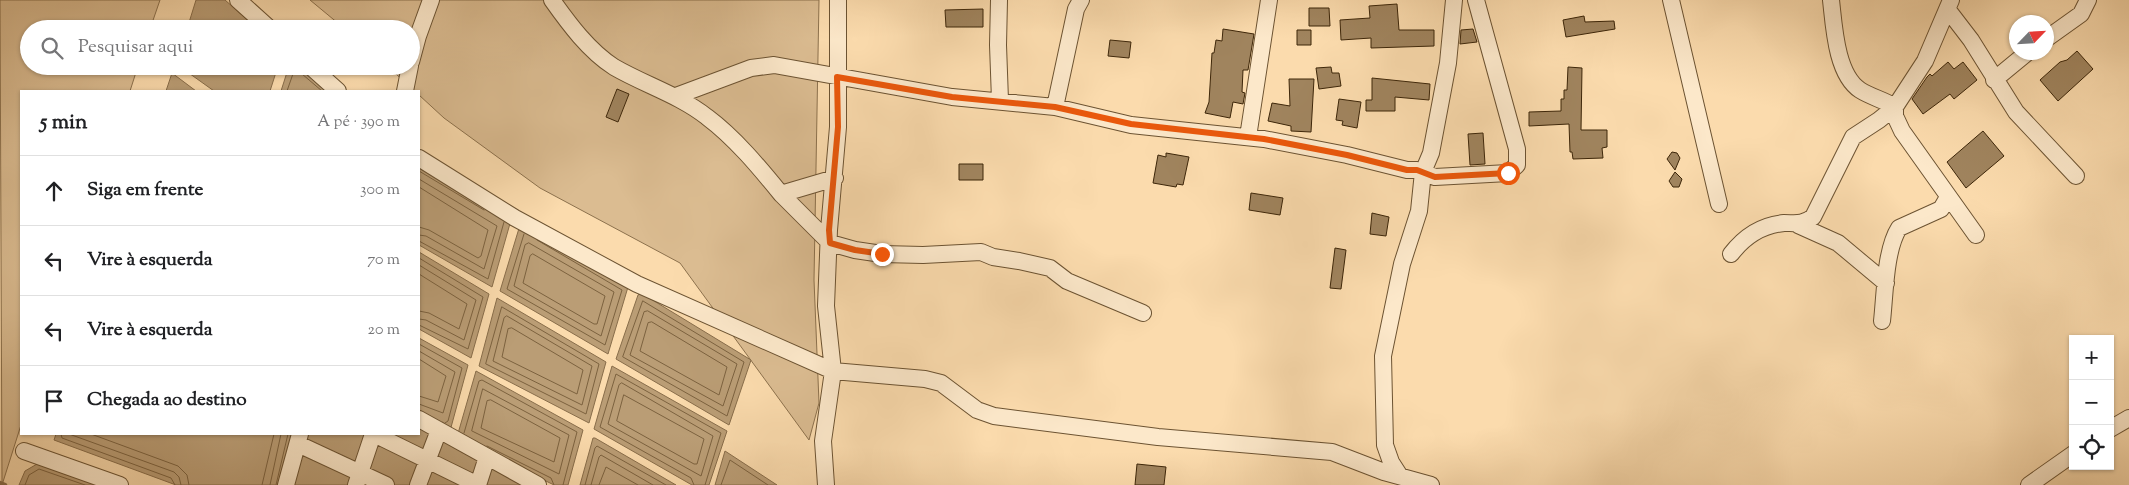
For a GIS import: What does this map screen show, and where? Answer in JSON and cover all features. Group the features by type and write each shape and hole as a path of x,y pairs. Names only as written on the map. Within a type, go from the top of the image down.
{"street":[{"path":"238,0 260,20"},
{"path":"420,30 431,0"},
{"path":"552,0 571,26 602,58 614,67 676,96 708,118 745,152 781,194 830,243 855,250 882,254 923,255 981,252 993,257 1019,260 1050,268 1067,281 1144,313"},
{"path":"826,485 823,441 833,371 826,306 830,243 829,230 838,127 838,0"},
{"path":"999,0 1000,100"},
{"path":"1055,107 1076,9 1081,0"},
{"path":"1248,137 1269,0"},
{"path":"1400,476 1391,462 1385,445 1383,356 1402,264 1419,211 1422,172 1431,153 1448,63 1454,0"},
{"path":"676,96 764,65 774,65 952,97 1000,100 1055,107 1131,124 1248,137 1347,155 1422,172 1435,177 1508,173 1517,165 1517,149 1476,0"},
{"path":"1671,0 1719,204"},
{"path":"1831,0 1835,41 1850,80 1860,90 1895,107"},
{"path":"2054,33 2081,14 2088,0"},
{"path":"1798,225 1813,217 1853,137 1895,107 1925,61 1950,5"},
{"path":"1950,5 1994,80 2016,112 2076,176"},
{"path":"1994,80 2018,60"},
{"path":"320,75 337,90"},
{"path":"404,90 408,75"},
{"path":"1895,107 1895,116 1902,131 1976,235"},
{"path":"420,159 515,218 637,284 833,371 925,379 941,383 977,410 994,416 1158,437 1332,452 1431,485"},
{"path":"781,194 835,178"},
{"path":"1882,321 1892,246 1898,228 1941,209 1948,197"},
{"path":"1731,254 1741,242 1769,226 1785,223 1798,225 1838,244 1886,283"},
{"path":"2114,427 2129,418"},
{"path":"420,420 538,485"},
{"path":"418,485 439,430"},
{"path":"358,479 373,435"},
{"path":"375,435 478,485 487,457"},
{"path":"286,485 299,439 358,479 386,485"},
{"path":"24,451 120,485"},
{"path":"2029,485 2069,457"}],"shaded area":[{"path":"0,0 160,0 153,20 20,20 20,75 135,75 130,90 20,90 20,428 2,485"},
{"path":"310,0 819,0 814,280 819,403 809,440 680,263 540,188 444,118 420,96 420,90 414,90 397,75 420,75 420,20 334,20"}],"water":[{"path":"196,0 225,0 248,20 190,20"},
{"path":"171,75 175,75 195,90 166,90"},
{"path":"192,75 275,75 270,90 213,90"},
{"path":"286,75 310,75 328,90 281,90"},
{"path":"420,167 511,220 492,287 420,246"},
{"path":"520,225 628,287 608,354 500,291"},
{"path":"420,253 489,294 471,358 420,330"},
{"path":"641,293 751,360 729,425 616,359 638,295"},
{"path":"497,298 606,362 589,423 479,366"},
{"path":"420,339 468,365 450,431 420,415"},
{"path":"612,366 727,431 709,485 692,485 594,429"},
{"path":"476,371 583,430 568,485 554,485 457,437"},
{"path":"420,428 524,485 294,485 308,435 420,435"},
{"path":"56,435 293,435 281,485 176,485 54,440"},
{"path":"593,438 595,438 676,485 580,485"},
{"path":"725,451 777,485 715,485"},
{"path":"37,464 100,485 19,485 25,471"}],"building":[{"path":"1397,4 1399,30 1434,30 1434,46 1371,48 1371,38 1341,40 1340,20 1370,18 1369,6"},
{"path":"1309,8 1329,8 1330,26 1309,26"},
{"path":"983,9 983,27 946,27 945,10"},
{"path":"1584,16 1585,22 1614,21 1615,29 1566,37 1563,20"},
{"path":"1223,29 1254,34 1248,70 1243,70 1242,92 1245,93 1243,104 1233,102 1230,118 1205,113 1209,102 1212,53 1214,53 1216,40 1222,41"},
{"path":"1473,29 1477,42 1460,44 1461,30"},
{"path":"1297,30 1311,30 1311,45 1297,45"},
{"path":"1110,40 1131,42 1129,58 1108,56"},
{"path":"2077,51 2093,69 2058,101 2040,80 2060,62 2067,60"},
{"path":"1948,62 1954,69 1963,62 1977,80 1954,99 1950,94 1923,114 1912,99 1927,77 1930,74 1932,76"},
{"path":"1331,67 1332,73 1339,73 1341,86 1319,89 1316,68"},
{"path":"1568,67 1582,68 1581,130 1607,130 1607,147 1602,148 1603,158 1573,159 1572,152 1570,152 1569,124 1529,126 1529,112 1561,111 1561,99 1564,99 1564,90 1567,90"},
{"path":"1372,78 1430,84 1429,100 1395,97 1395,111 1366,111 1366,100 1372,100"},
{"path":"1289,79 1314,79 1311,132 1291,131 1291,126 1268,121 1272,103 1290,106"},
{"path":"617,89 629,94 618,122 606,117"},
{"path":"1339,99 1361,102 1357,128 1342,125 1343,121 1336,120"},
{"path":"1983,131 2004,156 1966,188 1947,162"},
{"path":"1483,133 1485,164 1470,165 1468,134"},
{"path":"1672,152 1677,153 1680,158 1675,170 1667,159"},
{"path":"1166,153 1189,157 1183,185 1177,184 1176,187 1153,183 1158,155 1166,157"},
{"path":"959,164 983,164 983,180 959,180"},
{"path":"1675,172 1682,179 1679,187 1673,187 1669,181"},
{"path":"1251,193 1283,198 1280,215 1249,210"},
{"path":"1372,213 1389,217 1386,236 1370,234"},
{"path":"1335,248 1346,250 1341,289 1330,288"},
{"path":"1137,464 1166,467 1164,485 1135,485"}],"waterway":[{"path":"0,483 5,485"}],"route":[{"path":"882,254 855,250 830,243 829,230 838,127 837,77 952,97 1000,100 1055,107 1131,124 1264,139 1347,155 1407,170 1417,170 1435,177 1508,173"}]}
